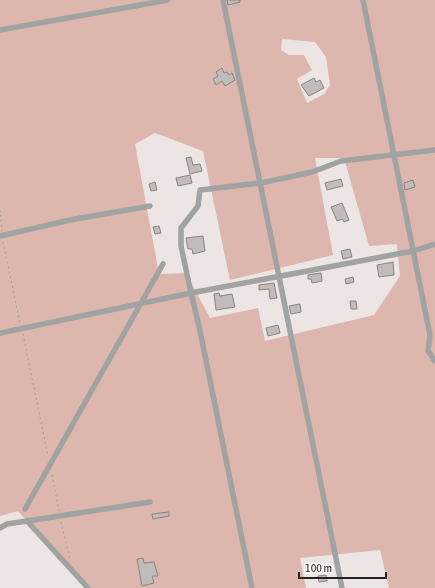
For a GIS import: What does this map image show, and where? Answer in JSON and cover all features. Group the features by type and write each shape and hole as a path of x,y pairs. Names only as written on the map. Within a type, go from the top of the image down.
{"street":[{"path":"0,30 168,0"},
{"path":"223,0 342,588"},
{"path":"363,0 430,335 428,351 435,362"},
{"path":"252,588 199,326 181,246 181,228 198,206 198,191 261,183 312,172 341,161 435,150"},
{"path":"1,236 70,220 150,206"},
{"path":"0,333 191,293 413,251 435,244"},
{"path":"25,509 139,304 163,264"},
{"path":"0,528 7,524 150,502"},
{"path":"26,521 88,588"}],"path":[{"path":"0,210 1,236 22,329 66,547 71,561"}],"shaded area":[{"path":"0,0 435,0 435,588 389,588 380,550 300,558 306,588 87,588 18,511 0,516","holes":["282,39 315,42 326,57 330,85 324,94 307,103 297,79 312,70 304,55 289,55 281,50","155,133 203,151 230,280 333,255 315,158 344,158 369,246 397,244 400,276 374,315 265,341 258,308 210,318 186,273 159,274 135,144"]}],"building":[{"path":"227,0 240,0 240,2 228,5"},
{"path":"222,68 224,73 227,72 229,75 232,73 235,80 225,86 222,81 216,85 213,79 218,76 216,72"},
{"path":"314,78 316,82 320,80 324,88 309,96 301,85"},
{"path":"191,157 193,165 200,164 202,171 190,174 186,158"},
{"path":"190,175 192,183 178,186 176,178"},
{"path":"341,179 343,186 327,190 325,183"},
{"path":"413,180 415,187 405,190 404,183"},
{"path":"155,182 157,190 151,191 149,184"},
{"path":"342,203 349,220 344,222 342,219 337,221 331,207"},
{"path":"159,226 161,233 155,234 153,227"},
{"path":"203,236 205,251 193,254 192,249 188,249 186,238"},
{"path":"350,249 352,257 343,259 341,251"},
{"path":"393,262 394,275 379,277 377,265"},
{"path":"321,273 322,281 312,283 311,279 308,279 308,275"},
{"path":"353,277 354,282 346,284 345,279"},
{"path":"274,283 277,298 270,299 269,289 259,290 259,285"},
{"path":"219,293 220,296 232,294 235,307 216,310 214,294"},
{"path":"350,301 356,301 357,309 351,309"},
{"path":"300,304 301,312 291,314 289,306"},
{"path":"278,325 280,333 268,336 266,328"},
{"path":"169,512 169,516 153,519 152,514"},
{"path":"143,558 144,563 154,562 158,576 152,576 154,583 142,586 137,559"},
{"path":"326,575 327,581 319,582 318,576"}]}
